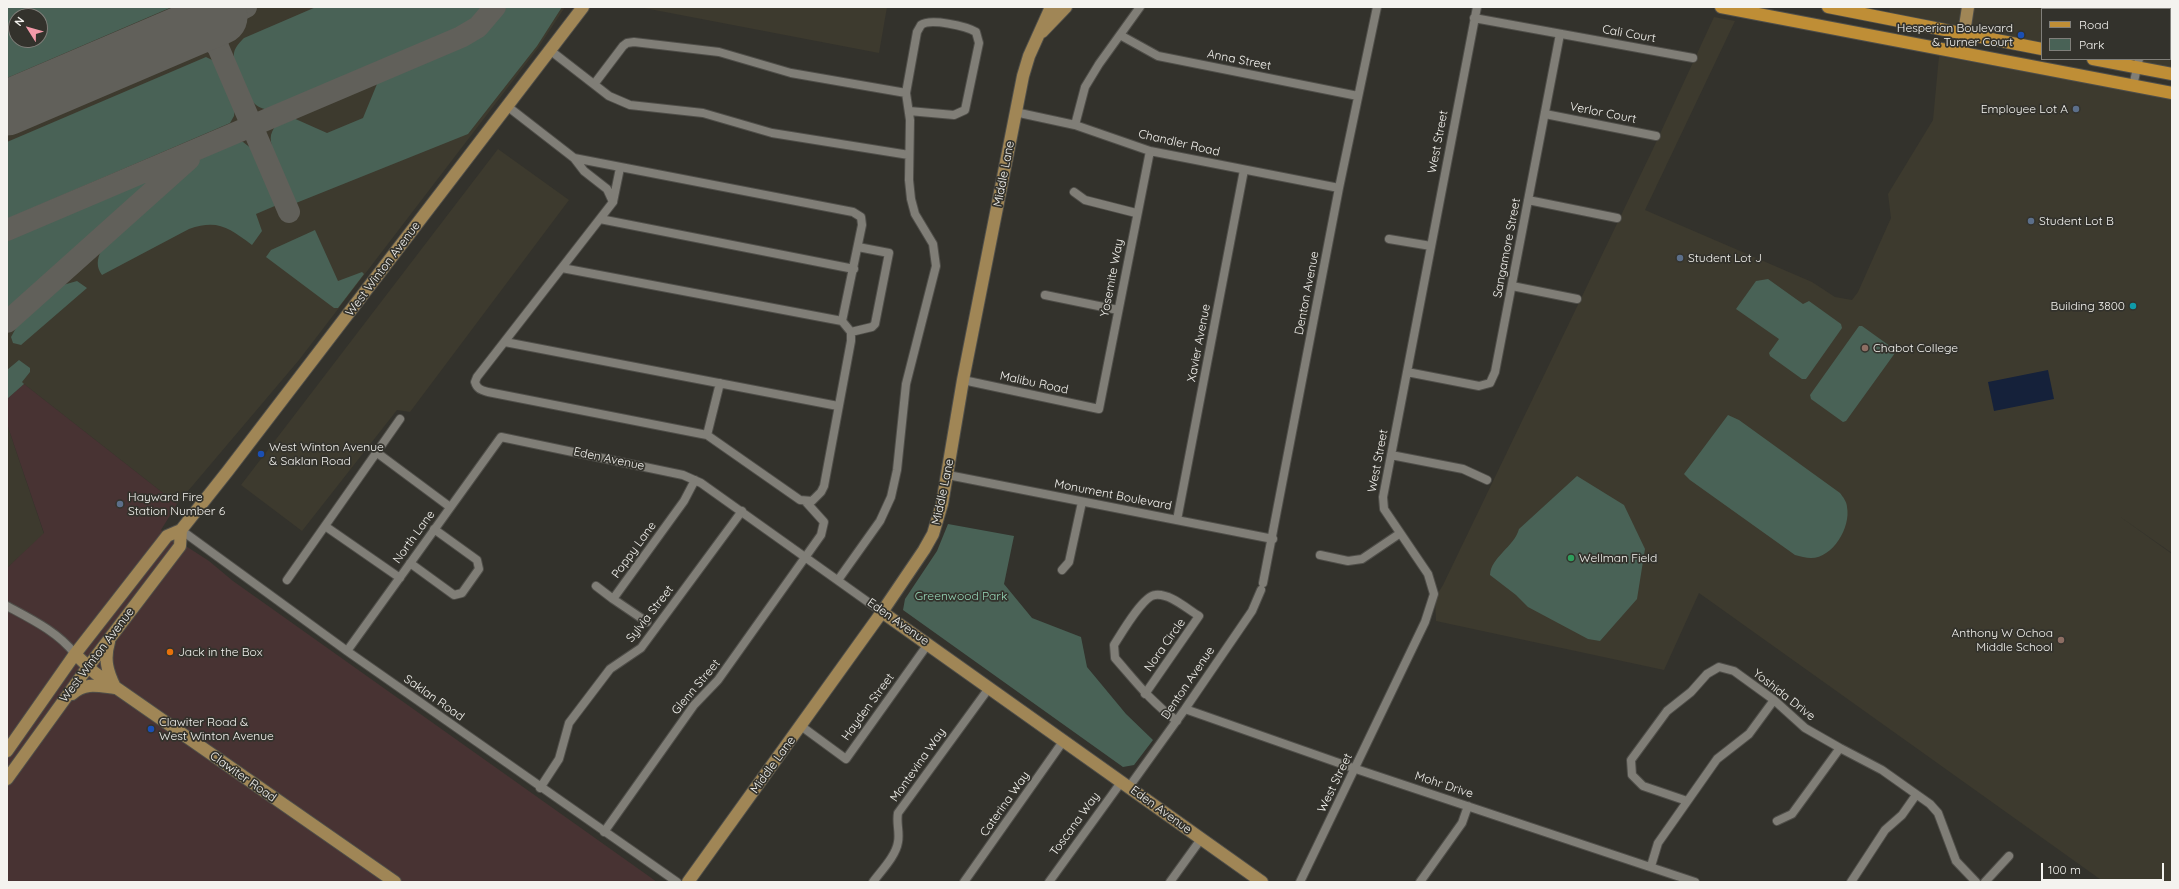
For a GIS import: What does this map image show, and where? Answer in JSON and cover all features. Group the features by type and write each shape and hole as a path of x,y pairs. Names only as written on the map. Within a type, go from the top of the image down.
{"main road":[{"path":"1721,7 2172,93"},
{"path":"1828,7 2041,49"},
{"path":"2104,60 2138,63 2172,74"}],"street":[{"name":"West Winton Avenue","path":"7,751 75,654 167,536 181,530 294,387 583,7"},
{"name":"Middle Lane","path":"688,882 882,612 924,550 933,534 942,504 948,475 963,380 1016,112 1029,56 1051,7"},
{"name":"Middle Lane","path":"1040,34 1066,7"},
{"path":"1075,125 1085,87 1140,7"},
{"name":"Denton Avenue","path":"1126,784 1185,710 1252,611 1262,587 1273,539 1339,188 1377,7"},
{"name":"West Street","path":"1300,882 1356,769 1425,622 1434,594 1428,574 1399,534 1384,509 1382,497 1477,7"},
{"path":"1961,52 1968,7"},
{"name":"Cali Court","path":"1474,18 1694,58"},
{"path":"838,580 880,521 891,497 897,470 906,384 936,266 933,244 915,214 910,199 908,155 909,110 906,93 917,32 921,25 926,22 933,22 969,29 976,32 979,43 965,110 954,115 909,110"},
{"name":"Sangamore Street","path":"1407,372 1479,386 1490,383 1495,372 1560,34"},
{"name":"Anna Street","path":"1120,35 1158,56 1358,96"},
{"path":"595,83 623,46 627,43 634,42 720,52 791,73 906,93"},
{"path":"551,51 595,83 615,100 630,106 703,113 772,133 908,155"},
{"path":"2132,86 2138,63"},
{"path":"507,106 574,158 584,171 607,189 613,202"},
{"name":"Chandler Road","path":"1016,112 1075,125 1150,151 1339,188"},
{"name":"Verlor Court","path":"1545,114 1656,136"},
{"name":"Yosemite Way","path":"1099,409 1136,213 1150,151"},
{"path":"574,158 853,212 861,217 862,220 854,269 842,321"},
{"path":"562,268 842,321 851,332 851,341 824,486 816,498 806,502 800,500 707,435 479,390 475,382 477,377 613,202 620,168"},
{"name":"Xavier Avenue","path":"1177,520 1244,170"},
{"path":"1074,192 1085,200 1136,213"},
{"path":"1528,200 1617,218"},
{"path":"600,219 854,269"},
{"path":"1390,239 1430,246"},
{"path":"851,332 872,327 875,324 889,253 858,247"},
{"path":"1512,286 1577,299"},
{"path":"1045,295 1118,310"},
{"path":"504,342 838,406"},
{"name":"Malibu Road","path":"963,380 1099,409"},
{"path":"707,435 720,384"},
{"path":"287,580 400,419"},
{"name":"Eden Avenue","path":"501,436 683,475 695,480 742,511 1262,882"},
{"name":"North Lane","path":"347,651 501,436"},
{"path":"376,452 450,507"},
{"path":"1391,456 1463,469 1487,480"},
{"name":"Monument Boulevard","path":"948,475 1273,539"},
{"name":"Poppy Lane","path":"613,599 684,501 695,480"},
{"name":"Glenn Street","path":"604,832 694,705 718,680 821,535 824,522 806,502"},
{"path":"1062,570 1068,562 1082,502"},
{"name":"Sylvia Street","path":"540,788 559,759 569,723 610,669 641,648 742,511"},
{"path":"325,526 400,578"},
{"path":"410,563 454,595 462,593 479,569 477,560 434,529"},
{"name":"West Winton Avenue","path":"7,779 61,704 180,546 181,530"},
{"name":"Saklan Road","path":"181,530 347,651 540,788 677,882"},
{"path":"1320,555 1348,561 1362,559 1399,534"},
{"path":"596,586 647,622"},
{"name":"Nora Circle","path":"1145,694 1199,616 1163,596 1154,595 1146,600 1114,645 1115,658 1145,694 1177,721"},
{"path":"7,606 43,626 68,646 75,654"},
{"path":"111,637 106,650 106,661 108,674 116,688"},
{"name":"Hayden Street","path":"801,726 846,759 928,644"},
{"name":"Clawiter Road","path":"75,654 88,668 116,688 395,882"},
{"name":"Yoshida Drive","path":"1688,802 1643,786 1632,775 1631,760 1667,711 1691,692 1707,674 1719,667 1734,671 1774,700 1805,728 1882,770 1938,813 1956,861 1976,882"},
{"path":"61,704 78,688 89,685 116,688"},
{"name":"Montevina Way","path":"872,882 894,853 898,842 896,823 898,813 989,688"},
{"path":"1651,866 1658,843 1717,759 1749,734 1774,700"},
{"name":"Mohr Drive","path":"1185,710 1356,769 1651,866 1695,882"},
{"name":"Caterina Way","path":"964,882 1064,740"},
{"path":"1777,821 1792,814 1840,748"},
{"name":"Toscana Way","path":"1049,882 1126,784"},
{"path":"1851,882 1852,877 1885,830 1902,815 1916,795"},
{"path":"1420,882 1462,823 1468,806"},
{"path":"1170,882 1200,839"},
{"path":"1985,882 2009,856"}],"shaded area":[{"path":"7,7 565,7 538,48 299,360 177,504 24,384 7,399"},
{"path":"639,7 887,7 879,53"},
{"path":"1890,7 2172,7 2172,68 2129,60 2171,60 2171,8 2041,8 2041,43 1889,14"},
{"name":"Chabot College","path":"1714,17 1735,21 1645,210 1812,282 1835,297 1852,300 1858,292 1891,218 1888,194 1933,120 1939,56 2172,99 2172,553 2119,516 2172,554 2172,882 2104,882 1699,593 1664,670 1436,621 1435,598 1443,585 1652,151"},
{"path":"498,149 569,200 410,412 397,410 302,531 241,485"},
{"path":"24,384 177,504 161,530 209,561 233,581 657,882 7,882 7,568 44,533 7,424 7,399"},
{"path":"7,424 44,534 7,568"}],"green space":[{"path":"7,7 172,7 7,78"},
{"path":"316,7 486,7 470,25 276,108 261,108 250,98 235,63 234,53 239,43 244,38"},
{"path":"506,7 562,7 537,46 468,134 296,203 280,169 273,149 271,135 276,126 291,117 327,133 363,118 377,84 381,79 475,40 487,30"},
{"path":"206,57 214,61 235,108 234,116 230,123 7,219 7,142"},
{"path":"234,142 243,142 252,149 277,205 256,214 262,231 252,245 237,234 223,227 216,225 199,226 189,229 102,275 98,263 101,251 205,154"},
{"path":"151,179 147,185 7,310 7,240"},
{"path":"315,230 338,281 362,272 364,274 338,308 334,308 266,257 271,250"},
{"path":"1768,279 1803,304 1809,301 1841,324 1842,328 1806,379 1802,379 1770,356 1769,353 1779,339 1736,309 1756,281"},
{"path":"77,281 87,288 21,345 13,343 11,337 16,328 63,285"},
{"path":"1859,326 1862,326 1894,349 1895,353 1846,421 1843,422 1811,399 1810,395"},
{"path":"19,360 30,368 30,372 22,382 24,384 7,399 7,370"},
{"path":"1728,415 1739,420 1840,493 1846,501 1848,515 1843,532 1839,540 1826,553 1819,557 1811,558 1795,555 1690,480 1684,474"},
{"name":"Wellman Field","path":"1577,476 1624,505 1645,549 1637,599 1600,641 1588,639 1528,607 1516,595 1490,575 1494,563 1512,541 1519,529"},
{"name":"Greenwood Park","path":"948,524 1014,536 1004,584 1032,618 1081,637 1087,667 1126,714 1153,740 1134,765 1123,767 903,610 905,599 937,551"}],"water":[{"path":"2048,370 2054,399 1994,411 1988,382"}],"taxiway":[{"path":"198,7 194,20 182,33 208,36 218,47 289,212"},
{"path":"218,47 219,33 224,22 246,7"},
{"path":"7,230 461,37 478,27 495,7"},
{"path":"7,322 189,159"}],"runway":[{"path":"7,108 220,17"}],"place":[{"name":"Hesperian Boulevard & Turner Court","path":"2021,35"},
{"name":"Employee Lot A","path":"2076,109"},
{"name":"Student Lot B","path":"2031,221"},
{"name":"Student Lot J","path":"1680,258"},
{"name":"Building 3800","path":"2133,306"},
{"name":"Chabot College","path":"1865,348"},
{"name":"West Winton Avenue & Saklan Road","path":"261,454"},
{"name":"Hayward Fire Station Number 6","path":"120,504"},
{"name":"Wellman Field","path":"1571,558"},
{"name":"Anthony W Ochoa Middle School","path":"2061,640"},
{"name":"Jack in the Box","path":"170,652"},
{"name":"Clawiter Road & West Winton Avenue","path":"151,729"}]}
